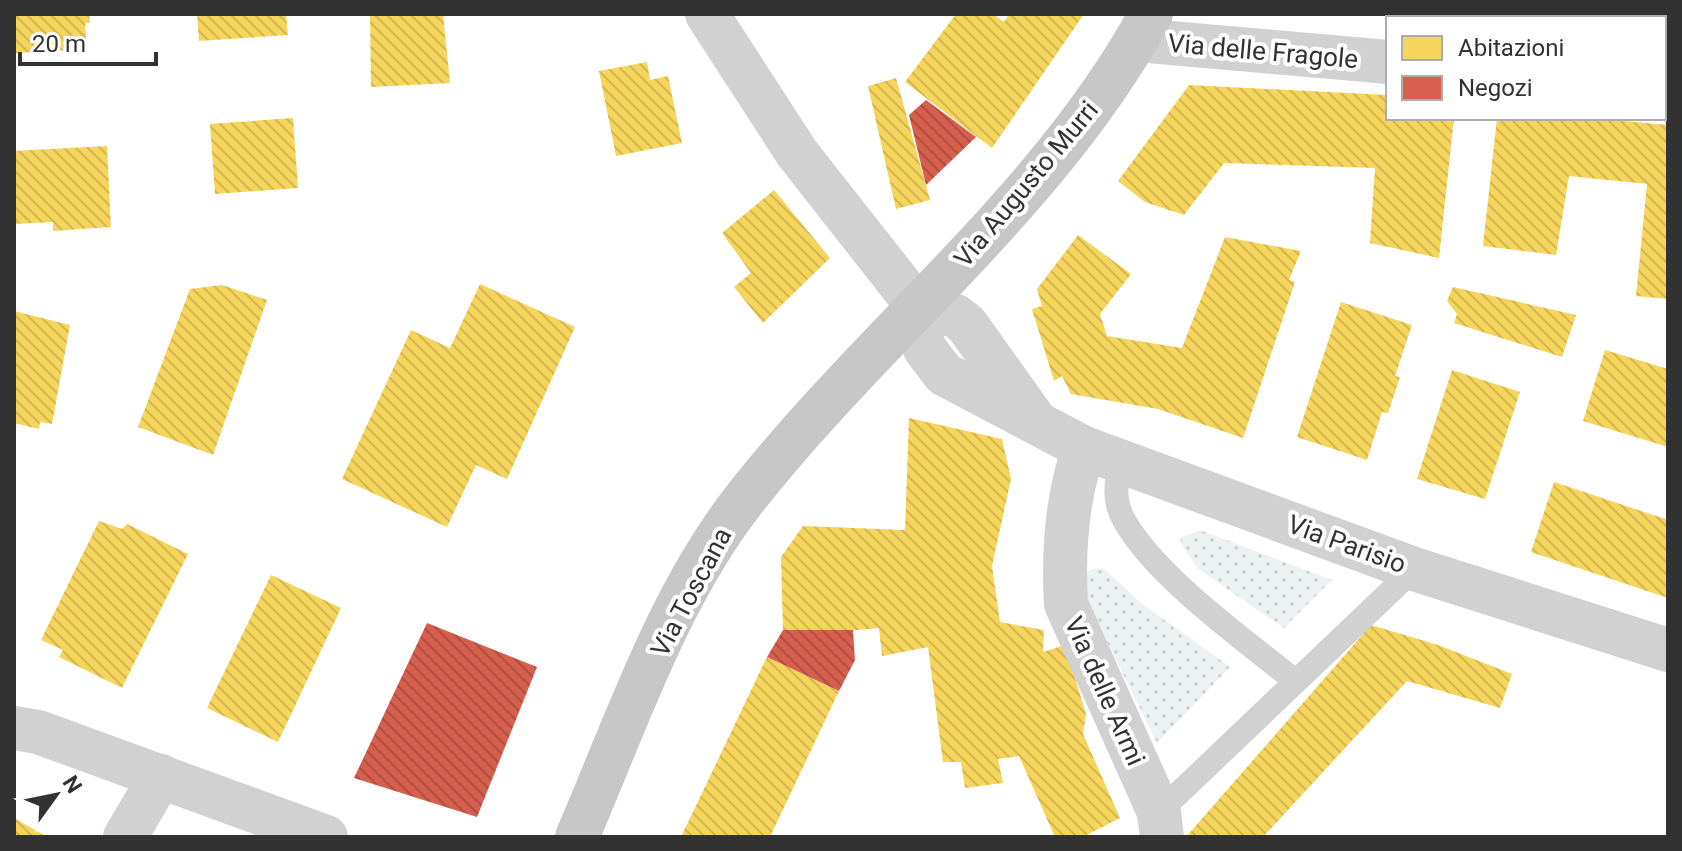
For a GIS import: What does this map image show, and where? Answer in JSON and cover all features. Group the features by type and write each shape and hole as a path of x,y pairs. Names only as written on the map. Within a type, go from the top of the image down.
{"main road":[{"name":"Via Augusto Murri","path":"918,307 1075,133 1144,27"},
{"name":"Via Toscana","path":"577,837 649,669 711,545 745,499 833,397 918,307"}],"street":[{"path":"707,14 806,164 918,307"},
{"name":"Via delle Fragole","path":"1144,27 1386,62"},
{"name":"Via Parisio","path":"918,307 918,330 925,349 944,374 1102,454 1414,569 1668,650"},
{"name":"Via delle Armi","path":"1102,454 1072,483 1064,575 1066,604 1161,824"},
{"path":"14,728 38,732 326,837"},
{"path":"125,837 161,776"}],"lane":[{"path":"1102,454 1123,519 1141,544 1198,602 1294,680"},
{"path":"1161,824 1294,680 1414,569"}],"shaded area":[{"path":"1200,530 1332,580 1284,628 1197,568 1180,542 1182,537"},
{"path":"1103,568 1141,603 1230,667 1157,743 1084,595 1082,577 1091,569"}],"building: Abitazioni":[{"path":"14,14 89,14 90,23 85,23 87,49 14,53"},
{"path":"197,14 286,14 288,35 199,41"},
{"path":"370,14 443,14 450,83 371,87"},
{"path":"956,14 993,14 1004,22 1009,14 1084,14 992,148 905,82"},
{"path":"647,62 650,80 668,76 682,143 616,156 599,71"},
{"path":"896,78 930,200 896,209 868,86"},
{"path":"1189,85 1386,95 1386,120 1454,120 1439,258 1370,243 1375,168 1224,163 1184,215 1145,202 1118,181"},
{"path":"293,118 298,188 215,194 210,124"},
{"path":"1497,120 1614,120 1668,125 1668,299 1636,296 1647,184 1569,176 1556,255 1483,246"},
{"path":"107,146 111,227 53,231 53,222 14,224 14,151"},
{"path":"774,190 830,258 763,323 734,287 751,273 722,233"},
{"path":"1078,235 1131,274 1100,314 1107,336 1182,348 1225,237 1301,251 1289,280 1295,282 1243,438 1158,409 1071,394 1062,376 1054,381 1032,309 1042,306 1037,289"},
{"path":"480,284 575,327 507,479 476,465 447,527 342,479 411,330 450,348"},
{"path":"222,285 267,300 213,455 138,427 190,289"},
{"path":"1453,287 1576,315 1562,357 1454,323 1457,314 1447,301"},
{"path":"1341,302 1412,325 1395,376 1400,377 1388,413 1382,412 1367,460 1297,437"},
{"path":"14,311 70,325 52,424 40,422 39,429 14,423"},
{"path":"1605,350 1668,369 1668,447 1583,421"},
{"path":"1452,370 1520,392 1485,499 1417,479"},
{"path":"909,418 1002,439 1011,479 992,566 1000,622 1044,630 1043,652 1065,645 1086,714 1083,734 1120,818 1083,837 1055,837 1019,756 998,759 1003,783 965,788 961,762 943,762 928,647 882,656 879,628 825,633 783,630 781,557 803,526 905,530"},
{"path":"1554,482 1668,520 1668,598 1531,552"},
{"path":"99,521 122,529 127,524 188,554 122,688 59,657 63,650 41,640"},
{"path":"271,575 341,608 278,742 207,708"},
{"path":"1371,625 1438,645 1512,674 1500,708 1407,681 1263,837 1186,837"},
{"path":"767,657 839,691 770,837 681,837"},
{"path":"14,818 47,837 14,837"}],"building: Negozi":[{"path":"926,100 976,137 926,185 909,115"},
{"path":"427,623 537,667 477,817 354,778"},
{"path":"783,630 853,630 855,660 839,691 767,657"}]}
